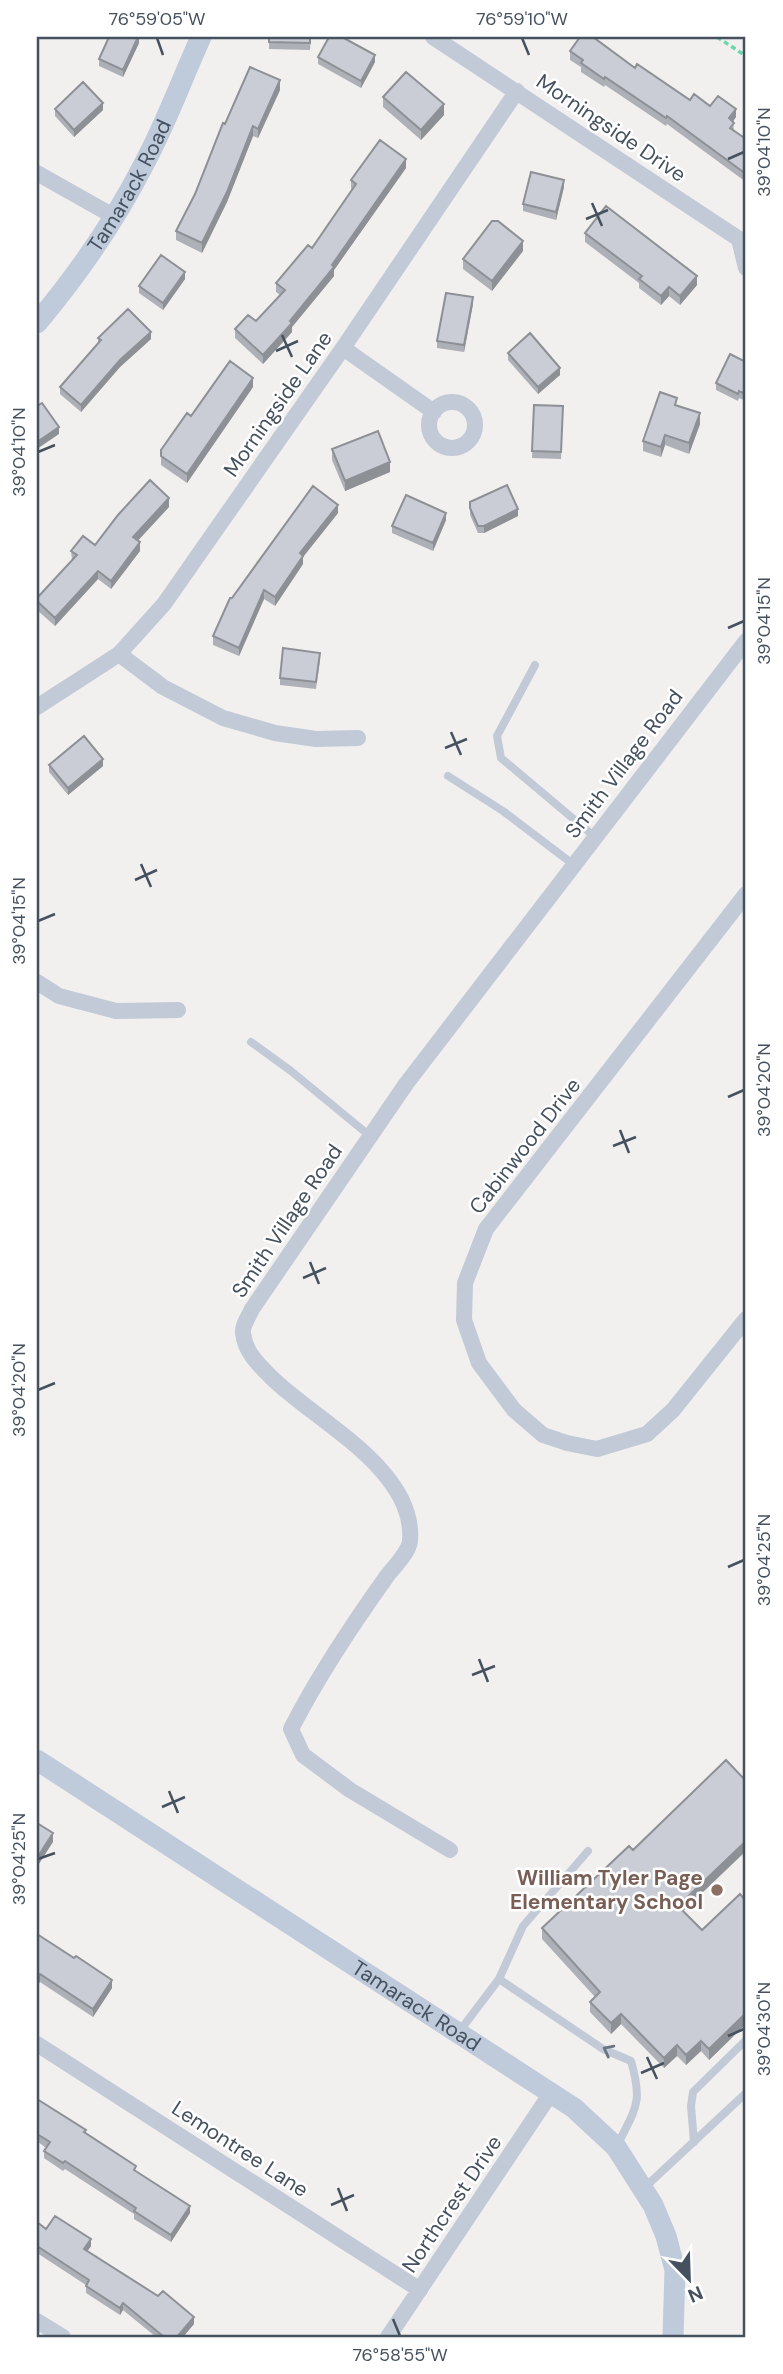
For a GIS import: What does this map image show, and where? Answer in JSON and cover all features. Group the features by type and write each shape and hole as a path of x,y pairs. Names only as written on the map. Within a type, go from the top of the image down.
{"street":[{"name":"Tamarack Road","path":"37,323 68,286 115,217 145,162 201,37"},
{"name":"Morningside Drive","path":"433,37 739,239 746,268"},
{"name":"Morningside Lane","path":"37,708 119,654 164,604 343,348 517,90"},
{"path":"37,173 115,217"},
{"path":"343,348 434,412"},
{"name":"Smith Village Road","path":"450,1850 350,1790 303,1755 291,1728 313,1685 345,1635 410,1544 408,1511 393,1484 359,1449 286,1392 263,1369 247,1351 242,1331 252,1309 406,1084 746,641"},
{"path":"119,654 163,687 223,718 275,733 316,739 358,738"},
{"name":"Cabinwood Drive","path":"746,894 486,1229 465,1283 464,1320 479,1363 514,1410 543,1435 567,1443 597,1448 647,1434 740,1340 746,1319"},
{"path":"38,985 60,996 116,1011 178,1010"},
{"name":"Tamarack Road","path":"37,1760 574,2108 616,2147 653,2205 666,2236 675,2270 673,2337"},
{"name":"Lemontree Lane","path":"37,2044 420,2290"},
{"name":"Northcrest Drive","path":"388,2337 551,2093"},
{"path":"37,2321 63,2337"}],"lane":[{"path":"535,665 497,736 501,758 595,837"},
{"path":"448,776 503,811 574,865"},
{"path":"251,1042 370,1136"},
{"path":"458,2033 499,1979 523,1926 588,1851"},
{"path":"499,1979 603,2049 631,2061 638,2084 638,2103 616,2147"},
{"path":"694,2142 691,2106 693,2092 746,2040"},
{"path":"643,2189 746,2093"}],"path":[{"path":"717,37 746,56"}],"building":[{"path":"109,37 138,37 123,70 99,59"},
{"path":"269,37 310,37 310,43 269,42"},
{"path":"329,37 342,37 375,55 361,81 318,57"},
{"path":"580,37 593,37 635,68 637,64 690,100 694,94 710,106 718,96 736,109 729,118 734,123 730,128 746,139 746,174 667,116 666,118 581,63 583,60 570,51"},
{"path":"250,67 280,80 258,129 253,126 227,192 202,243 176,231 195,194 223,123 225,124"},
{"path":"406,72 444,104 421,130 383,97"},
{"path":"83,82 103,103 74,130 55,109"},
{"path":"380,140 406,159 332,265 334,267 290,321 292,323 263,355 235,329 248,315 256,321 285,290 276,283 308,245 312,248 356,184 351,180"},
{"path":"531,172 564,180 556,212 523,204"},
{"path":"606,206 697,276 680,296 669,287 661,296 639,279 642,276 585,233"},
{"path":"492,221 498,221 523,241 492,281 463,259"},
{"path":"161,255 185,272 163,303 139,286"},
{"path":"446,293 473,297 464,345 437,341"},
{"path":"128,309 151,332 120,360 81,405 60,387 101,340 98,338"},
{"path":"530,333 560,368 538,387 508,353"},
{"path":"730,354 746,362 746,394 739,391 738,394 716,383"},
{"path":"230,361 253,378 187,474 161,456 161,450 187,413 191,416"},
{"path":"660,392 677,398 675,405 700,413 689,443 665,435 661,447 643,441"},
{"path":"42,403 59,427 37,442 37,406"},
{"path":"534,405 563,406 561,452 532,451"},
{"path":"378,431 390,462 345,481 332,449"},
{"path":"150,480 169,498 133,537 140,542 111,581 98,571 55,618 37,598 77,555 71,551 83,536 95,545"},
{"path":"507,485 518,509 484,526 478,526 470,502"},
{"path":"313,486 338,505 300,553 303,556 275,597 264,590 239,648 213,636 230,598"},
{"path":"406,495 446,513 433,543 392,526"},
{"path":"283,648 320,653 316,682 280,678"},
{"path":"84,736 103,759 68,788 49,765"},
{"path":"726,1760 746,1781 746,1841 678,1906 702,1930 740,1894 746,1901 746,2013 709,2049 701,2041 686,2055 677,2045 664,2058 621,2014 611,2023 590,2002 600,1992 542,1928 629,1846 633,1850"},
{"path":"37,1823 53,1833 37,1858"},
{"path":"37,1934 112,1980 93,2009 40,1974 37,1977"},
{"path":"37,2099 86,2130 84,2132 136,2166 134,2170 190,2206 171,2235 134,2211 136,2208 65,2161 63,2163 44,2151 50,2142 37,2134"},
{"path":"55,2216 91,2239 84,2249 158,2296 163,2291 194,2317 177,2337 164,2337 123,2303 120,2308 86,2286 89,2280 37,2246 37,2222 46,2229"}],"place":[{"name":"William Tyler Page Elementary School","path":"717,1890"}]}
